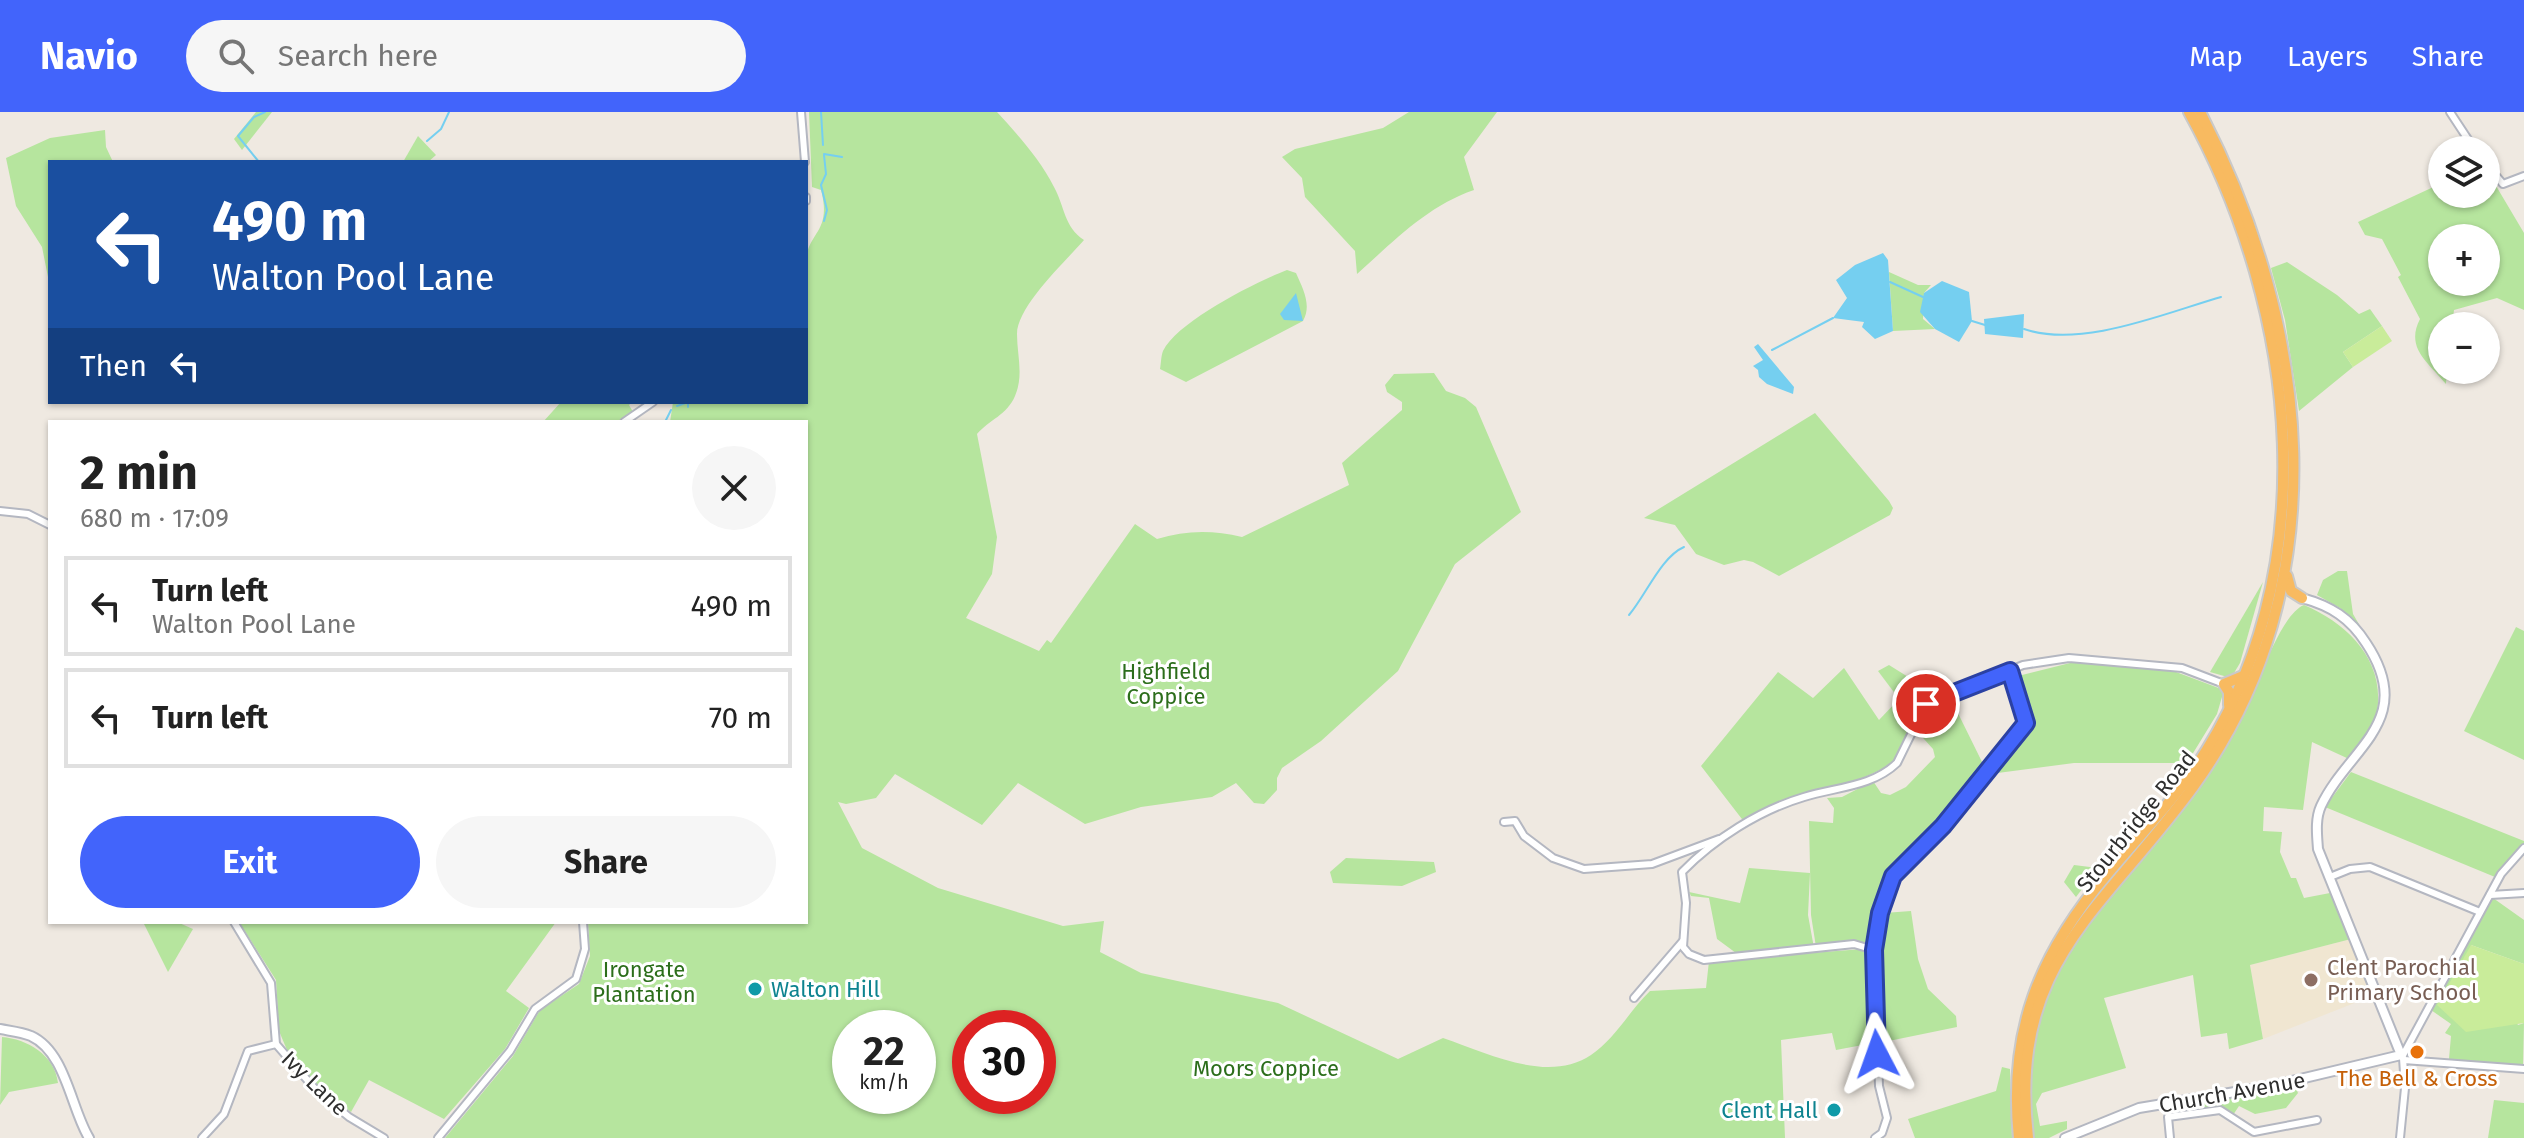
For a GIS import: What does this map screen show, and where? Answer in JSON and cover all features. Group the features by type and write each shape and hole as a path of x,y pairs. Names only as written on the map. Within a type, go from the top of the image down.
{"highway":[{"name":"Stourbridge Road","path":"2019,1138 2017,1058 2032,995 2050,954 2098,885 2177,794 2228,711 2246,673 2269,604 2280,541 2283,456 2279,396 2256,273 2224,185 2189,112"},
{"name":"Stourbridge Road","path":"2028,1138 2024,1098 2028,1047 2040,1000 2058,960 2091,909 2186,796 2221,745 2256,676 2286,570 2291,533 2292,437 2277,316 2245,207 2200,112"},
{"path":"2286,570 2291,591 2302,598"},
{"path":"2278,607 2285,600 2302,598"},
{"path":"2228,711 2229,692 2224,684 2234,683 2246,673"}],"street":[{"path":"801,112 805,160"},
{"path":"2450,112 2466,136"},
{"path":"2500,180 2503,184 2524,176"},
{"path":"627,420 650,404"},
{"path":"0,511 28,514 48,524"},
{"path":"2302,598 2326,606 2348,620 2381,670 2380,722 2320,807 2316,829 2318,849 2402,1057 2405,1088 2400,1138"},
{"path":"1504,822 1515,821 1524,836 1553,858 1584,869 1652,864 1719,839 1793,801 1852,787 1890,769 1897,763 1926,704 2023,665 2069,658 2182,668 2224,684"},
{"path":"1875,1138 1882,1133 1887,1118 1879,1086 1874,1017 1874,950 1880,913 1893,876 1943,826 2024,730 2023,705 2010,671"},
{"path":"1719,839 1682,872 1686,903 1685,952 1704,960 1854,944 1874,950"},
{"path":"2402,1057 2501,874 2524,848"},
{"path":"2330,877 2350,869 2370,867 2480,912"},
{"path":"2490,895 2524,893"},
{"path":"235,924 271,983 272,1026 276,1044"},
{"path":"438,1138 510,1051 535,1009 576,979 585,949 583,924"},
{"path":"1634,998 1685,938"},
{"path":"0,1029 33,1037 43,1045 64,1078 89,1138"},
{"name":"Ivy Lane","path":"202,1138 224,1114 248,1051 276,1044 316,1090 349,1117 384,1138"},
{"path":"2402,1057 2524,1069"},
{"name":"Church Avenue","path":"2065,1138 2139,1108 2283,1083 2402,1057"},
{"path":"2184,1100 2189,1113"},
{"path":"2170,1138 2168,1117 2189,1113 2220,1110 2254,1132 2317,1120"}],"shaded area":[{"name":"Clent Parochial Primary School","path":"2351,939 2375,995 2263,1039 2250,965"}],"green space":[{"path":"256,112 272,112 242,150 234,139"},
{"path":"809,112 997,112 1042,167 1058,194 1072,229 1084,240 1025,310 1017,334 1020,373 1015,396 1003,413 977,434 997,537 992,574 966,618 1039,651 1047,640 1051,643 1135,524 1157,539 1200,532 1242,537 1349,485 1342,463 1402,410 1402,402 1387,392 1385,385 1394,374 1434,373 1446,391 1465,398 1476,407 1521,512 1455,564 1398,671 1321,741 1282,768 1277,778 1277,790 1264,804 1254,803 1236,783 1212,797 1141,807 1085,824 1018,783 982,825 895,774 876,798 846,804 838,802 862,848 938,888 1063,926 1104,921 1100,952 1141,973 1278,1003 1398,1059 1443,1038 1517,1063 1556,1067 1574,1063 1591,1055 1608,1041 1650,991 1706,988 1709,961 1863,949 1870,958 1873,1043 1836,1050 1832,1033 1781,1040 1785,1138 445,1138 513,1056 540,1010 579,984 590,956 588,924 808,924 808,420 670,420 673,404 808,404 808,250 822,223 824,204 821,190 812,187"},
{"path":"1409,112 1497,112 1464,157 1474,190 1426,215 1357,274 1355,251 1305,197 1302,178 1282,157 1295,149 1383,128"},
{"path":"105,130 106,147 112,160 48,160 48,277 42,247 16,206 6,158 50,138"},
{"path":"418,136 436,155 430,160 404,160"},
{"path":"2428,190 2428,208 2500,208 2500,193 2524,233 2524,310 2497,298 2454,312 2428,312 2428,363 2417,347 2415,338 2420,319 2398,277 2401,275 2382,239 2365,235 2358,222"},
{"path":"2287,262 2337,295 2359,314 2370,309 2382,326 2343,352 2353,367 2299,411 2285,320 2271,268"},
{"path":"1287,270 1296,273 1304,291 1307,309 1303,321 1186,382 1160,369 1163,351 1184,327 1238,293"},
{"path":"1889,272 1918,285 1931,285 1924,293 1923,319 1935,329 1893,331"},
{"path":"2382,326 2392,341 2353,367 2343,352"},
{"path":"559,404 630,404 633,412 620,420 545,420"},
{"path":"1815,413 1889,501 1893,508 1890,515 1779,576 1753,562 1744,560 1724,565 1696,554 1675,525 1644,518"},
{"path":"2338,571 2347,571 2353,614 2360,626 2340,608 2317,595 2323,580"},
{"path":"2263,582 2240,663 2231,678 2210,672"},
{"path":"2304,605 2336,623 2361,648 2376,679 2376,717 2349,759 2312,742 2303,810 2264,807 2263,831 2282,832 2280,852 2291,878 2296,878 2304,898 2330,893 2351,939 2250,965 2263,1039 2229,1049 2227,1033 2201,1037 2193,975 2104,998 2126,1068 2042,1093 2036,1104 2040,1126 2067,1121 2067,1129 2049,1138 2033,1138 2031,1101 2035,1047 2042,1012 2064,958 2109,891 2213,764 2242,718 2284,625"},
{"path":"2516,627 2524,631 2524,760 2464,731"},
{"path":"2082,660 2176,672 2224,690 2217,714 2187,763 2074,763 1990,774 2025,733 2030,720 2018,676"},
{"path":"1889,665 1937,695 1928,700 1915,716 1895,763 1839,789 1814,792 1745,823 1701,766 1778,672 1813,698 1844,668 1879,720 1899,699 1878,671"},
{"path":"1950,697 1985,768 1942,824 1890,875 1871,946 1852,941 1816,947 1811,915 1809,821 1833,823 1834,808 1827,798 1842,797 1873,781 1881,793 1890,795 1906,787 1935,757 1933,749 1915,729 1930,705"},
{"path":"2351,772 2524,843 2495,877 2325,807"},
{"path":"1346,858 1434,862 1436,872 1402,886 1333,883 1330,872"},
{"path":"2074,865 2098,868 2076,897 2064,882"},
{"path":"1749,868 1810,873 1808,915 1814,948 1736,953 1717,939 1709,898 1691,896 1689,892 1740,903"},
{"path":"2493,898 2524,920 2524,964 2471,945 2518,1025 2524,1023 2523,1066 2449,1059 2451,1036 2445,1033 2451,1024 2431,1010"},
{"path":"1911,911 1918,959 1928,989 1956,1016 1957,1027 1879,1043 1878,950 1884,913"},
{"path":"144,924 182,924 193,929 168,972"},
{"path":"240,924 555,924 506,991 529,1008 505,1049 444,1119 369,1080 351,1112 317,1085 287,1050 279,1031 276,980"},
{"path":"2471,945 2524,964 2524,1023 2466,1032 2437,1005"},
{"path":"2,1037 21,1041 38,1050 52,1064 58,1083 9,1092 0,1105"},
{"path":"2002,1067 2010,1069 2012,1138 1915,1138 1908,1119 1996,1091"},
{"path":"2294,1084 2298,1093 2286,1108 2255,1114 2239,1106 2233,1115 2219,1107 2190,1108 2192,1102"},
{"path":"2494,1100 2524,1103 2524,1138 2488,1138"}],"water":[{"path":"1883,253 1888,260 1893,331 1875,339 1862,327 1864,322 1833,318 1847,298 1836,280 1855,265"},
{"path":"1942,281 1969,292 1972,321 1959,342 1935,329 1920,312 1924,293"},
{"path":"1296,293 1303,321 1284,320 1280,314"},
{"path":"2024,314 2023,338 1985,334 1984,319"},
{"path":"1758,344 1794,387 1793,394 1767,384 1759,377 1758,370 1753,366 1763,360 1754,347"}],"waterway":[{"path":"257,160 238,136 254,117 265,112"},
{"path":"427,141 441,129 449,112"},
{"path":"821,112 823,145"},
{"path":"824,154 842,157"},
{"path":"824,155 826,174 821,185 827,210 824,221"},
{"path":"1890,282 1923,297"},
{"path":"2024,329 2071,335 2097,332 2221,297"},
{"path":"1772,350 1833,318"},
{"path":"1972,321 1985,325"},
{"path":"677,406 682,404"},
{"path":"666,420 671,410"},
{"path":"1629,615 1668,559 1684,547"}],"place":[{"name":"Clent Parochial Primary School","path":"2311,980"},
{"name":"Walton Hill","path":"755,989"},
{"name":"The Bell & Cross","path":"2417,1052"},
{"name":"Clent Hall","path":"1834,1110"}],"route":[{"path":"1877,1054 1874,950 1880,913 1893,876 1943,826 2024,730 2026,723 2023,705 2010,671 1926,704"}],"park label":[{"name":"Highfield Coppice","path":"1166,684"},
{"name":"Irongate Plantation","path":"644,982"},
{"name":"Moors Coppice","path":"1266,1068"}]}
